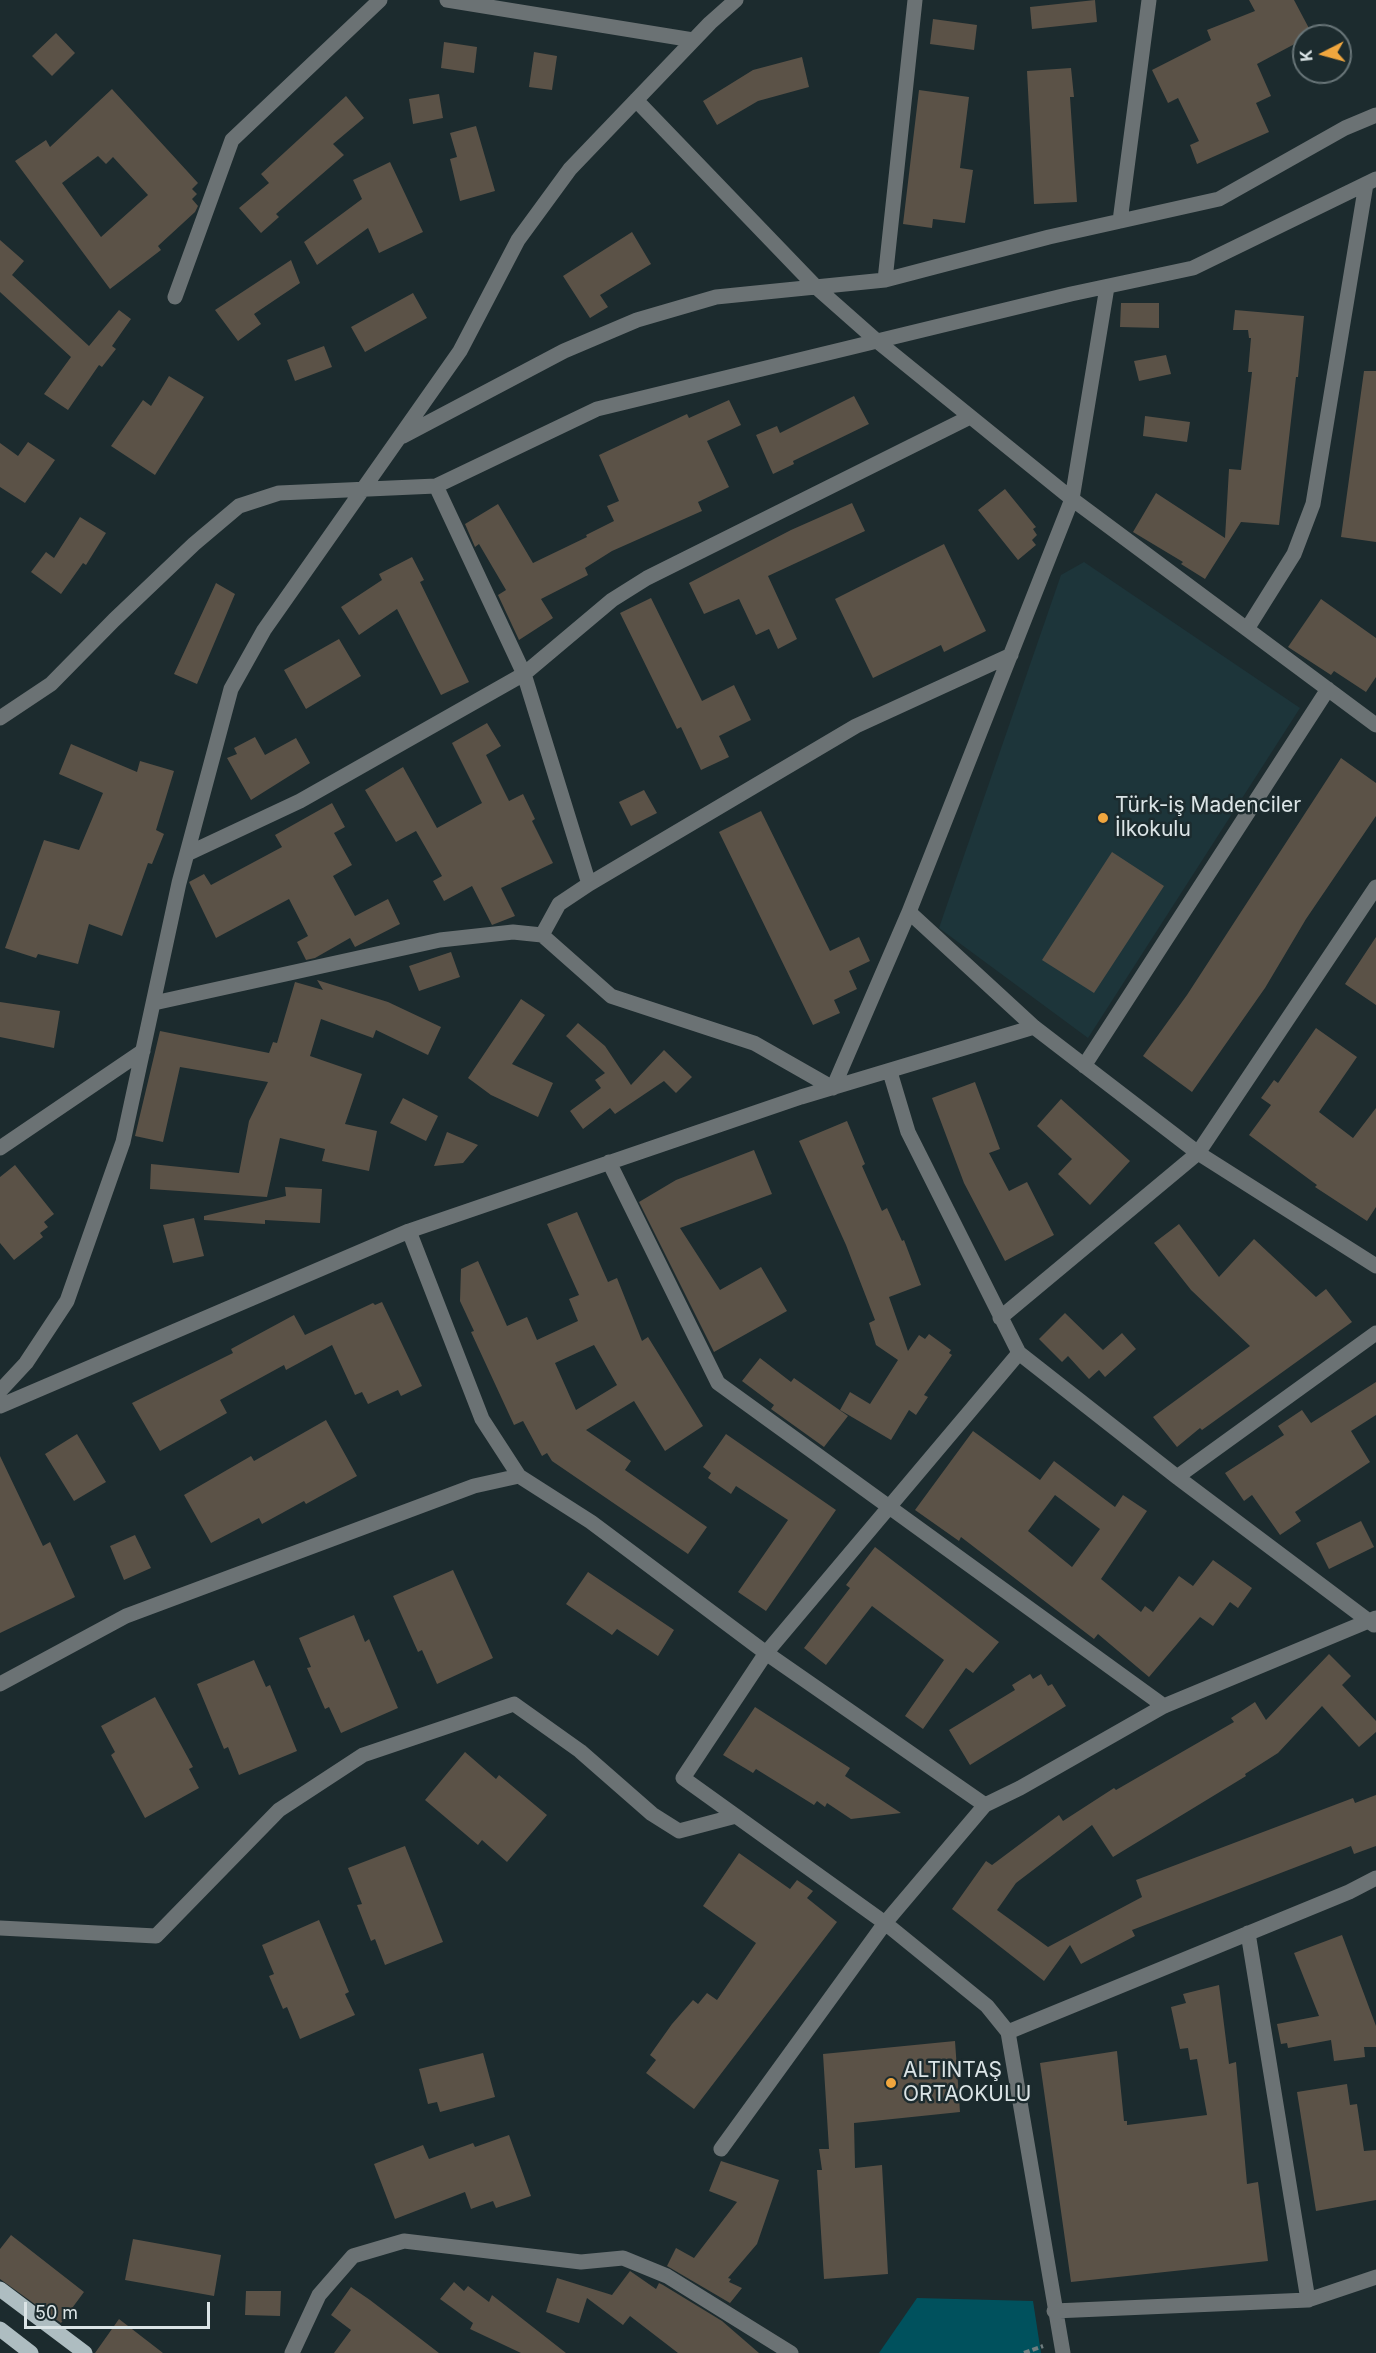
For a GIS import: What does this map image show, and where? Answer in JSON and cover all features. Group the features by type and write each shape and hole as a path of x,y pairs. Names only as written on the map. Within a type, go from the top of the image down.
{"main road":[{"path":"0,2289 85,2353"},
{"path":"0,2330 31,2353"}],"street":[{"path":"175,297 232,140 380,0"},
{"path":"447,0 693,40"},
{"path":"0,1391 27,1363 67,1301 123,1142 187,854 231,689 264,630 460,351 518,240 570,169 693,40 736,0"},
{"path":"885,280 915,0"},
{"path":"1120,221 1149,0"},
{"path":"636,100 817,288 877,341 1072,499 1376,725"},
{"path":"400,437 564,351 637,320 716,297 885,280 1120,221 1219,199 1345,128 1376,115"},
{"path":"0,718 51,684 194,544 239,506 279,493 436,486 597,409 1193,268 1371,182"},
{"path":"1247,630 1294,554 1313,504 1371,182"},
{"path":"832,1088 909,912 1072,499 1107,287"},
{"path":"187,854 300,801 524,674 612,600 647,578 970,417"},
{"path":"436,486 524,674 589,884"},
{"path":"542,935 558,904 589,884 856,726 1011,655"},
{"path":"1084,1066 1328,689"},
{"path":"1000,1318 1198,1153 1376,887"},
{"path":"909,912 1034,1027 1198,1153 1376,1266"},
{"path":"154,1003 440,940 513,932 542,935 611,996 754,1043 832,1088"},
{"path":"0,1406 409,1232 609,1162 832,1088 1034,1027"},
{"path":"0,1149 143,1051"},
{"path":"890,1072 909,1132 1019,1353 1177,1477 1374,1622"},
{"path":"609,1162 718,1383 1164,1706"},
{"path":"409,1232 482,1419 519,1476 591,1522 766,1653 985,1805"},
{"path":"1177,1477 1376,1333"},
{"path":"1019,1353 766,1653 683,1778 885,1923 987,2006 1008,2032 1063,2353"},
{"path":"0,1684 126,1616 474,1486 519,1476"},
{"path":"721,2149 885,1923 985,1805 1020,1788 1164,1706 1374,1622"},
{"path":"0,1928 156,1936 279,1809 363,1755 514,1704 580,1751 652,1814 679,1831 736,1816"},
{"path":"1008,2032 1248,1934 1376,1878"},
{"path":"1248,1934 1308,2300"},
{"path":"291,2353 319,2295 353,2256 404,2241 581,2262 622,2258 667,2276 791,2353"},
{"path":"1054,2311 1308,2300 1376,2277"}],"shaded area":[{"name":"Türk-iş Madenciler İlkokulu","path":"1084,562 1300,708 1088,1038 939,928 1061,575"},
{"path":"917,2298 1033,2301 1041,2353 879,2353"}],"building":[{"path":"1095,0 1097,22 1032,29 1030,7"},
{"path":"1249,0 1294,0 1307,24 1292,24 1292,45 1257,64 1271,96 1256,103 1269,132 1197,164 1190,145 1199,141 1178,98 1168,103 1152,70 1211,40 1207,30 1255,11"},
{"path":"933,19 977,25 974,50 930,44"},
{"path":"56,33 75,53 52,76 32,56"},
{"path":"444,42 477,47 474,73 441,68"},
{"path":"534,52 557,56 552,90 529,87"},
{"path":"802,57 809,87 758,101 717,125 703,101 753,70"},
{"path":"1071,68 1074,97 1070,97 1077,202 1034,204 1027,71"},
{"path":"112,89 198,183 192,189 197,194 192,199 198,206 195,212 158,246 161,250 110,289 15,161 46,140 50,147","holes":["98,156 106,164 113,157 148,195 101,237 62,183"]},
{"path":"919,90 969,97 960,168 973,170 965,223 933,219 932,228 903,224"},
{"path":"439,94 443,118 413,124 409,99"},
{"path":"346,96 364,118 333,144 344,155 276,214 279,217 261,233 239,208 269,183 261,174"},
{"path":"476,126 495,191 460,201 450,159 457,157 450,133"},
{"path":"390,162 423,232 379,253 368,228 317,265 304,242 362,199 353,180"},
{"path":"632,232 651,264 600,295 608,307 590,318 563,276"},
{"path":"0,240 24,261 12,275 89,346 119,310 131,319 112,346 116,349 102,367 99,365 68,410 44,394 71,357 0,292"},
{"path":"291,260 300,283 254,314 261,324 238,341 215,310"},
{"path":"413,293 427,318 365,352 351,327"},
{"path":"1121,303 1159,303 1159,328 1120,327"},
{"path":"1235,310 1304,316 1298,377 1296,377 1279,525 1241,522 1205,579 1181,564 1183,562 1133,532 1156,493 1225,538 1229,469 1241,470 1252,372 1248,372 1251,338 1249,338 1248,330 1233,330"},
{"path":"324,346 332,367 295,381 287,360"},
{"path":"1166,355 1171,374 1139,381 1134,361"},
{"path":"1364,371 1376,371 1376,542 1341,537"},
{"path":"169,376 204,397 155,475 111,446 143,400 151,406"},
{"path":"854,396 869,424 793,461 794,464 773,474 756,435 777,426 780,433"},
{"path":"729,400 741,425 707,441 729,487 698,502 702,511 612,551 585,568 588,575 541,599 553,618 519,640 498,595 506,590 479,544 475,547 465,524 498,504 533,563 614,521 607,506 619,501 599,455 687,414 689,418"},
{"path":"1145,416 1190,422 1187,442 1143,436"},
{"path":"28,442 55,460 25,503 0,487 0,443 18,456"},
{"path":"1005,489 1036,527 1033,529 1037,535 1032,540 1036,545 1018,560 978,510"},
{"path":"852,503 865,531 768,576 797,639 778,649 769,629 756,635 739,599 704,614 689,583 791,530"},
{"path":"80,517 106,533 86,565 83,563 61,594 31,572 46,552 54,558"},
{"path":"944,544 986,631 944,652 941,645 873,678 835,599"},
{"path":"412,557 424,580 420,582 469,682 441,695 397,609 359,635 341,607 382,580 379,574"},
{"path":"216,583 235,594 197,684 174,674"},
{"path":"651,598 702,701 734,685 751,720 719,736 729,757 701,770 681,727 677,729 620,613"},
{"path":"1321,599 1376,638 1376,677 1366,692 1334,671 1331,675 1288,647"},
{"path":"339,639 361,676 306,709 284,670"},
{"path":"487,723 501,746 486,755 509,801 523,794 535,819 532,821 553,863 501,888 515,916 492,925 472,886 444,901 433,881 442,876 416,831 396,842 365,790 403,767 437,828 482,803 452,743"},
{"path":"255,737 265,755 296,738 310,763 251,800 227,758 237,754 234,748"},
{"path":"71,744 137,772 140,761 174,771 156,830 164,834 152,864 148,863 122,936 89,924 78,964 38,954 36,958 5,948 44,840 79,850 103,793 59,774"},
{"path":"1341,758 1376,783 1376,816 1306,919 1265,988 1192,1092 1143,1056 1187,995"},
{"path":"644,790 657,813 631,826 619,802"},
{"path":"332,803 345,827 334,833 352,865 333,876 355,916 388,899 400,924 355,947 350,938 315,958 306,960 297,942 308,936 289,899 216,938 189,882 204,874 211,885 282,847 275,835"},
{"path":"761,811 830,951 859,937 870,961 849,971 857,989 834,1000 840,1013 813,1025 719,832"},
{"path":"1112,852 1164,886 1094,993 1042,960"},
{"path":"1376,937 1376,1005 1345,984"},
{"path":"451,952 460,977 419,991 409,966"},
{"path":"317,980 388,1002 441,1027 428,1055 376,1030 373,1038 321,1019 310,1056 362,1074 345,1124 377,1131 369,1171 322,1161 325,1149 280,1138 267,1197 150,1189 151,1164 239,1173 249,1121 268,1082 180,1067 163,1142 135,1136 160,1031 269,1053 273,1042 277,1043 295,982 323,990"},
{"path":"521,999 545,1015 512,1064 553,1083 538,1117 491,1095 468,1078"},
{"path":"0,1002 60,1011 54,1048 0,1037"},
{"path":"578,1023 605,1046 631,1085 664,1050 692,1077 676,1093 664,1081 615,1114 610,1108 583,1129 570,1111 601,1088 595,1080 605,1073 566,1036"},
{"path":"1316,1028 1357,1057 1319,1112 1353,1138 1376,1108 1376,1207 1367,1221 1315,1187 1317,1185 1249,1135 1271,1105 1261,1098 1274,1080 1278,1083"},
{"path":"975,1082 1000,1149 989,1153 1009,1191 1027,1182 1054,1235 1005,1261 964,1183 932,1098"},
{"path":"403,1098 438,1116 426,1141 390,1123"},
{"path":"1061,1099 1130,1161 1090,1205 1058,1174 1072,1159 1037,1126"},
{"path":"847,1121 865,1164 862,1166 882,1211 887,1208 902,1241 904,1240 921,1285 889,1297 908,1351 919,1335 925,1339 929,1334 951,1350 949,1353 952,1355 924,1395 928,1397 916,1415 909,1410 891,1440 840,1410 850,1392 870,1404 898,1360 876,1345 869,1323 875,1320 846,1245 799,1141"},
{"path":"447,1132 478,1145 463,1163 434,1166"},
{"path":"754,1150 772,1194 680,1228 720,1290 761,1267 787,1311 714,1352 639,1202 676,1180"},
{"path":"15,1165 54,1214 44,1222 48,1227 40,1233 43,1237 14,1260 0,1243 0,1177"},
{"path":"285,1187 322,1189 320,1223 265,1220 265,1224 204,1220 204,1216 286,1196"},
{"path":"577,1212 608,1282 617,1278 642,1341 648,1337 703,1426 665,1451 634,1401 586,1430 631,1461 625,1470 707,1527 688,1554 552,1461 547,1453 542,1456 523,1421 514,1425 471,1332 474,1331 460,1301 461,1269 478,1261 507,1326 527,1317 537,1340 578,1321 569,1299 579,1295 547,1224","holes":["594,1345 617,1385 576,1410 555,1363"]},
{"path":"194,1218 204,1256 173,1263 163,1225"},
{"path":"1179,1224 1219,1277 1254,1239 1316,1297 1326,1289 1352,1322 1202,1430 1200,1428 1177,1447 1153,1417 1250,1346 1191,1290 1154,1243"},
{"path":"382,1302 422,1386 401,1396 398,1390 368,1404 362,1392 355,1395 332,1345 286,1370 284,1365 220,1400 227,1413 160,1451 132,1403 233,1353 231,1349 294,1315 305,1335 373,1303 375,1305"},
{"path":"1065,1313 1103,1350 1122,1333 1136,1349 1105,1377 1099,1370 1089,1379 1068,1356 1062,1362 1039,1339"},
{"path":"760,1358 791,1382 794,1378 848,1416 824,1447 771,1409 774,1405 742,1381"},
{"path":"1376,1382 1376,1415 1351,1431 1370,1462 1295,1512 1301,1521 1280,1535 1252,1495 1244,1501 1225,1473 1284,1435 1278,1426 1302,1410 1311,1423"},
{"path":"326,1420 357,1476 306,1504 304,1501 262,1524 259,1518 211,1543 184,1495 251,1456 254,1461"},
{"path":"973,1431 1040,1480 1054,1461 1115,1507 1123,1495 1147,1511 1101,1579 1141,1612 1145,1606 1153,1612 1179,1576 1193,1586 1213,1560 1252,1588 1238,1608 1230,1602 1213,1626 1200,1617 1149,1677 1098,1634 1094,1639 961,1537 959,1541 915,1510","holes":["1055,1495 1100,1529 1072,1567 1028,1531"]},
{"path":"77,1434 106,1482 74,1501 45,1454"},
{"path":"726,1434 836,1510 766,1611 738,1592 788,1520 736,1486 731,1494 708,1478 711,1473 703,1467"},
{"path":"0,1456 43,1546 50,1542 75,1597 0,1633"},
{"path":"1361,1521 1374,1547 1329,1569 1316,1543"},
{"path":"135,1535 151,1568 124,1580 110,1546"},
{"path":"875,1547 999,1642 973,1673 966,1668 923,1729 905,1716 944,1660 872,1606 826,1665 804,1648 850,1588 846,1585"},
{"path":"453,1570 493,1658 437,1684 422,1650 418,1652 393,1596"},
{"path":"588,1572 674,1630 658,1656 617,1629 612,1635 566,1604"},
{"path":"354,1615 365,1642 369,1639 398,1708 341,1733 329,1707 325,1709 307,1668 311,1667 299,1638"},
{"path":"1329,1654 1351,1676 1342,1685 1376,1721 1376,1732 1359,1747 1322,1706 1278,1753 1245,1774 1246,1776 1113,1857 1092,1825 1016,1883 997,1910 1048,1947 1142,1897 1136,1880 1353,1798 1355,1803 1376,1795 1376,1846 1354,1854 1351,1846 1132,1930 1135,1936 1081,1964 1070,1945 1044,1981 952,1909 986,1861 992,1865 1059,1815 1063,1821 1114,1788 1116,1790 1234,1722 1231,1718 1255,1702 1266,1720"},
{"path":"254,1660 266,1687 270,1685 297,1751 239,1775 228,1747 224,1749 197,1684"},
{"path":"1030,1674 1033,1679 1041,1674 1048,1686 1052,1684 1066,1706 970,1765 949,1730 1015,1690 1012,1685"},
{"path":"155,1697 193,1767 189,1769 199,1788 145,1818 111,1755 115,1752 101,1726"},
{"path":"755,1707 850,1768 845,1776 901,1813 851,1819 827,1803 825,1807 817,1801 814,1805 756,1769 753,1773 723,1755"},
{"path":"465,1752 496,1779 499,1775 547,1815 507,1862 482,1840 478,1845 425,1800"},
{"path":"405,1846 443,1942 385,1965 375,1939 371,1941 357,1905 362,1904 348,1868"},
{"path":"739,1853 790,1889 797,1880 813,1891 807,1898 837,1922 694,2109 646,2073 656,2060 650,2055 672,2024 693,2000 698,2004 707,1993 717,2000 756,1943 703,1906"},
{"path":"319,1920 349,1992 345,1994 355,2015 300,2039 287,2007 283,2009 269,1976 274,1974 262,1945"},
{"path":"1342,1935 1376,2026 1376,2047 1364,2047 1365,2057 1334,2061 1331,2040 1288,2048 1287,2043 1281,2044 1277,2024 1319,2016 1294,1953"},
{"path":"1219,1985 1229,2064 1236,2062 1247,2184 1258,2182 1268,2261 1071,2282 1040,2063 1117,2051 1124,2121 1127,2121 1127,2125 1207,2115 1197,2059 1190,2060 1188,2048 1180,2049 1171,2007 1186,2003 1183,1994"},
{"path":"955,2041 960,2112 854,2123 855,2168 882,2165 888,2274 824,2279 817,2170 822,2170 819,2149 829,2149 823,2054"},
{"path":"483,2053 495,2097 440,2112 437,2102 428,2104 419,2069"},
{"path":"1347,2084 1350,2105 1357,2104 1364,2151 1376,2150 1376,2200 1316,2211 1297,2092"},
{"path":"509,2135 531,2196 496,2208 493,2201 471,2209 465,2192 395,2219 374,2164 423,2145 429,2159 473,2143 475,2147"},
{"path":"721,2161 779,2180 757,2244 728,2278 731,2279 729,2282 742,2288 730,2303 667,2266 676,2248 694,2258 737,2202 709,2191"},
{"path":"11,2235 84,2292 61,2323 0,2279 0,2249"},
{"path":"133,2239 221,2255 214,2296 125,2280"},
{"path":"630,2271 656,2289 659,2283 663,2285 722,2321 759,2353 678,2353 630,2316 623,2325 587,2298 579,2323 546,2312 557,2278 612,2295"},
{"path":"454,2282 464,2291 468,2286 489,2302 492,2295 566,2353 521,2353 470,2329 473,2323 440,2299"},
{"path":"351,2287 439,2353 334,2353 351,2330 331,2315"},
{"path":"246,2291 281,2291 280,2316 245,2315"},
{"path":"119,2319 163,2353 95,2353"}],"place":[{"name":"Türk-iş Madenciler İlkokulu","path":"1103,818"},
{"name":"ALTINTAŞ ORTAOKULU","path":"891,2083"}]}
